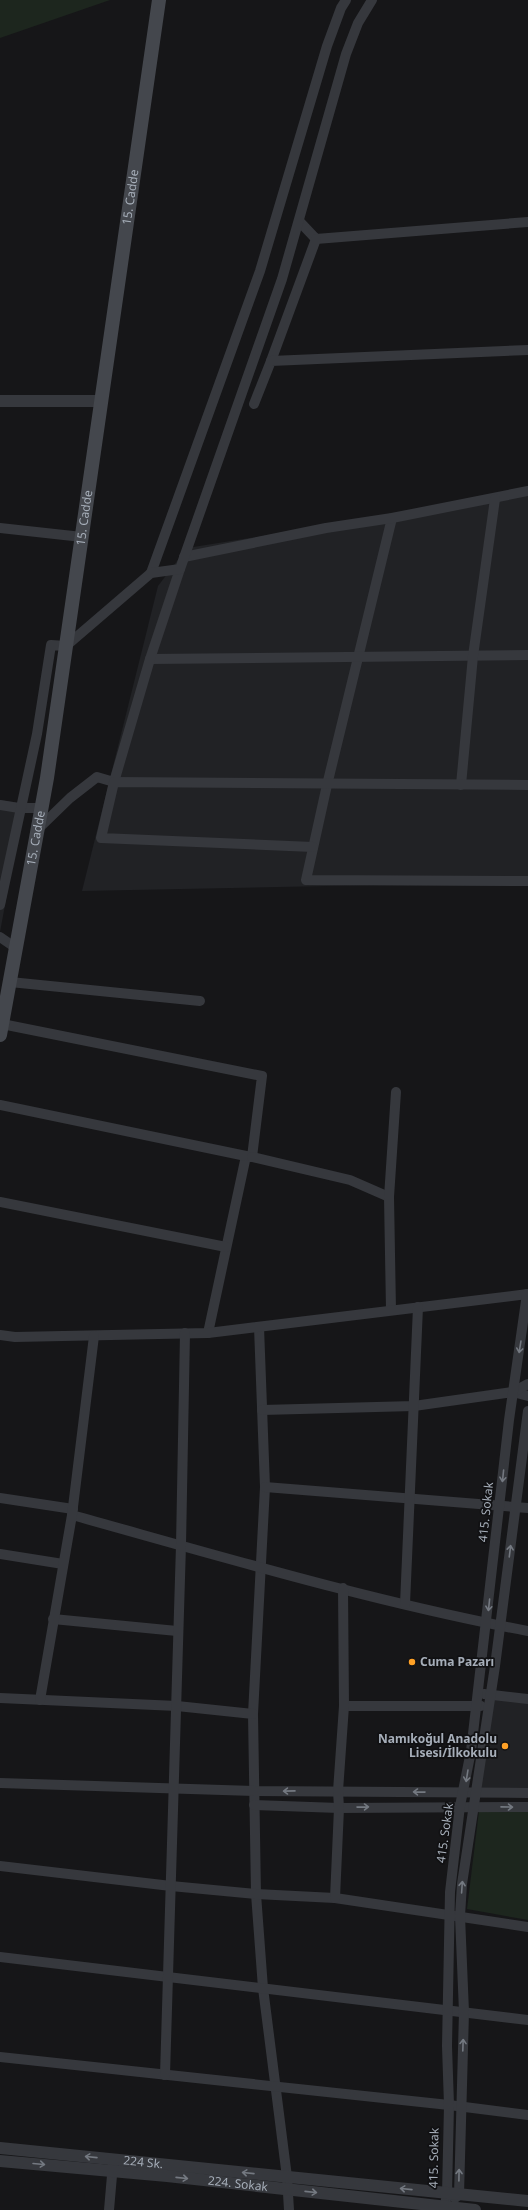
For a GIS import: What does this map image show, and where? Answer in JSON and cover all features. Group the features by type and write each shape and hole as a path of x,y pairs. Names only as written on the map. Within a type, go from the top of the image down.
{"main road":[{"name":"15. Cadde","path":"1,1029 41,808 66,646 157,4"}],"street":[{"path":"0,905 19,808 37,734 51,645 66,646 152,573 260,272 327,46 341,8 346,0"},
{"path":"313,847 101,838 114,782 150,659 184,557 282,279 346,54 358,23 372,0"},
{"path":"299,221 316,239"},
{"path":"316,239 528,222"},
{"path":"254,404 316,239"},
{"path":"271,361 528,350"},
{"path":"0,401 101,401"},
{"path":"184,557 326,528 392,518 495,499 528,491"},
{"path":"461,785 473,656 495,499"},
{"path":"392,518 327,785 306,880 528,881"},
{"path":"0,528 82,537"},
{"path":"152,573 180,569"},
{"path":"150,659 359,658 528,654"},
{"path":"37,830 70,798 97,777 114,782 327,785 528,785"},
{"path":"0,805 19,808 41,808"},
{"path":"0,937 16,948"},
{"path":"10,982 200,1001"},
{"path":"1,1029 262,1076 249,1156 226,1247 208,1333"},
{"path":"391,1310 389,1196 396,1092"},
{"path":"0,1105 249,1156 350,1180 389,1196"},
{"path":"0,1202 226,1247"},
{"path":"0,1335 15,1337 208,1333 527,1294"},
{"name":"415. Sokak","path":"444,2208 447,2194 449,2105 446,2046 449,1915 460,1806 465,1792 478,1693 513,1392 527,1308 527,1294"},
{"path":"405,1604 418,1307"},
{"path":"259,1327 265,1488 254,1714 256,1894 263,1988 276,2086 288,2210"},
{"path":"165,2075 177,1706 177,1631 181,1545 185,1334"},
{"path":"40,1700 72,1512 94,1336"},
{"path":"262,1410 414,1406 513,1392 528,1384"},
{"path":"513,1392 528,1396"},
{"name":"415. Sokak","path":"444,2208 459,2195 464,2012 460,1916 462,1884 489,1706 528,1411"},
{"path":"265,1488 528,1508"},
{"path":"0,1498 72,1512 261,1568 405,1604 499,1626 528,1631"},
{"path":"0,1554 63,1564"},
{"path":"335,1898 339,1808 338,1791 344,1706 343,1588"},
{"path":"53,1619 177,1631"},
{"path":"478,1693 528,1699"},
{"path":"0,1698 177,1706 254,1714"},
{"path":"344,1706 489,1706"},
{"path":"0,1783 254,1792 338,1791 528,1793"},
{"path":"254,1805 339,1808 460,1806 528,1807"},
{"path":"0,1866 171,1886 256,1894 335,1898 528,1927"},
{"path":"0,1957 528,2020"},
{"path":"0,2057 461,2106 528,2115"},
{"name":"224 Sk.","path":"0,2148 113,2165 286,2183"},
{"path":"0,2160 113,2165 109,2210"},
{"path":"286,2183 444,2208 475,2210"},
{"name":"224. Sokak","path":"286,2183 528,2201"}],"shaded area":[{"path":"0,0 110,0 0,38"},
{"path":"528,494 528,882 82,891 158,586 187,548"},
{"path":"0,800 24,804 0,932"},
{"name":"Namıkoğul Anadolu Lisesi/İlkokulu","path":"490,1695 528,1699 528,1793 476,1793"},
{"path":"479,1811 528,1812 528,1920 467,1909"}],"place":[{"name":"Cuma Pazarı","path":"412,1662"},
{"name":"Namıkoğul Anadolu Lisesi/İlkokulu","path":"505,1746"}]}
